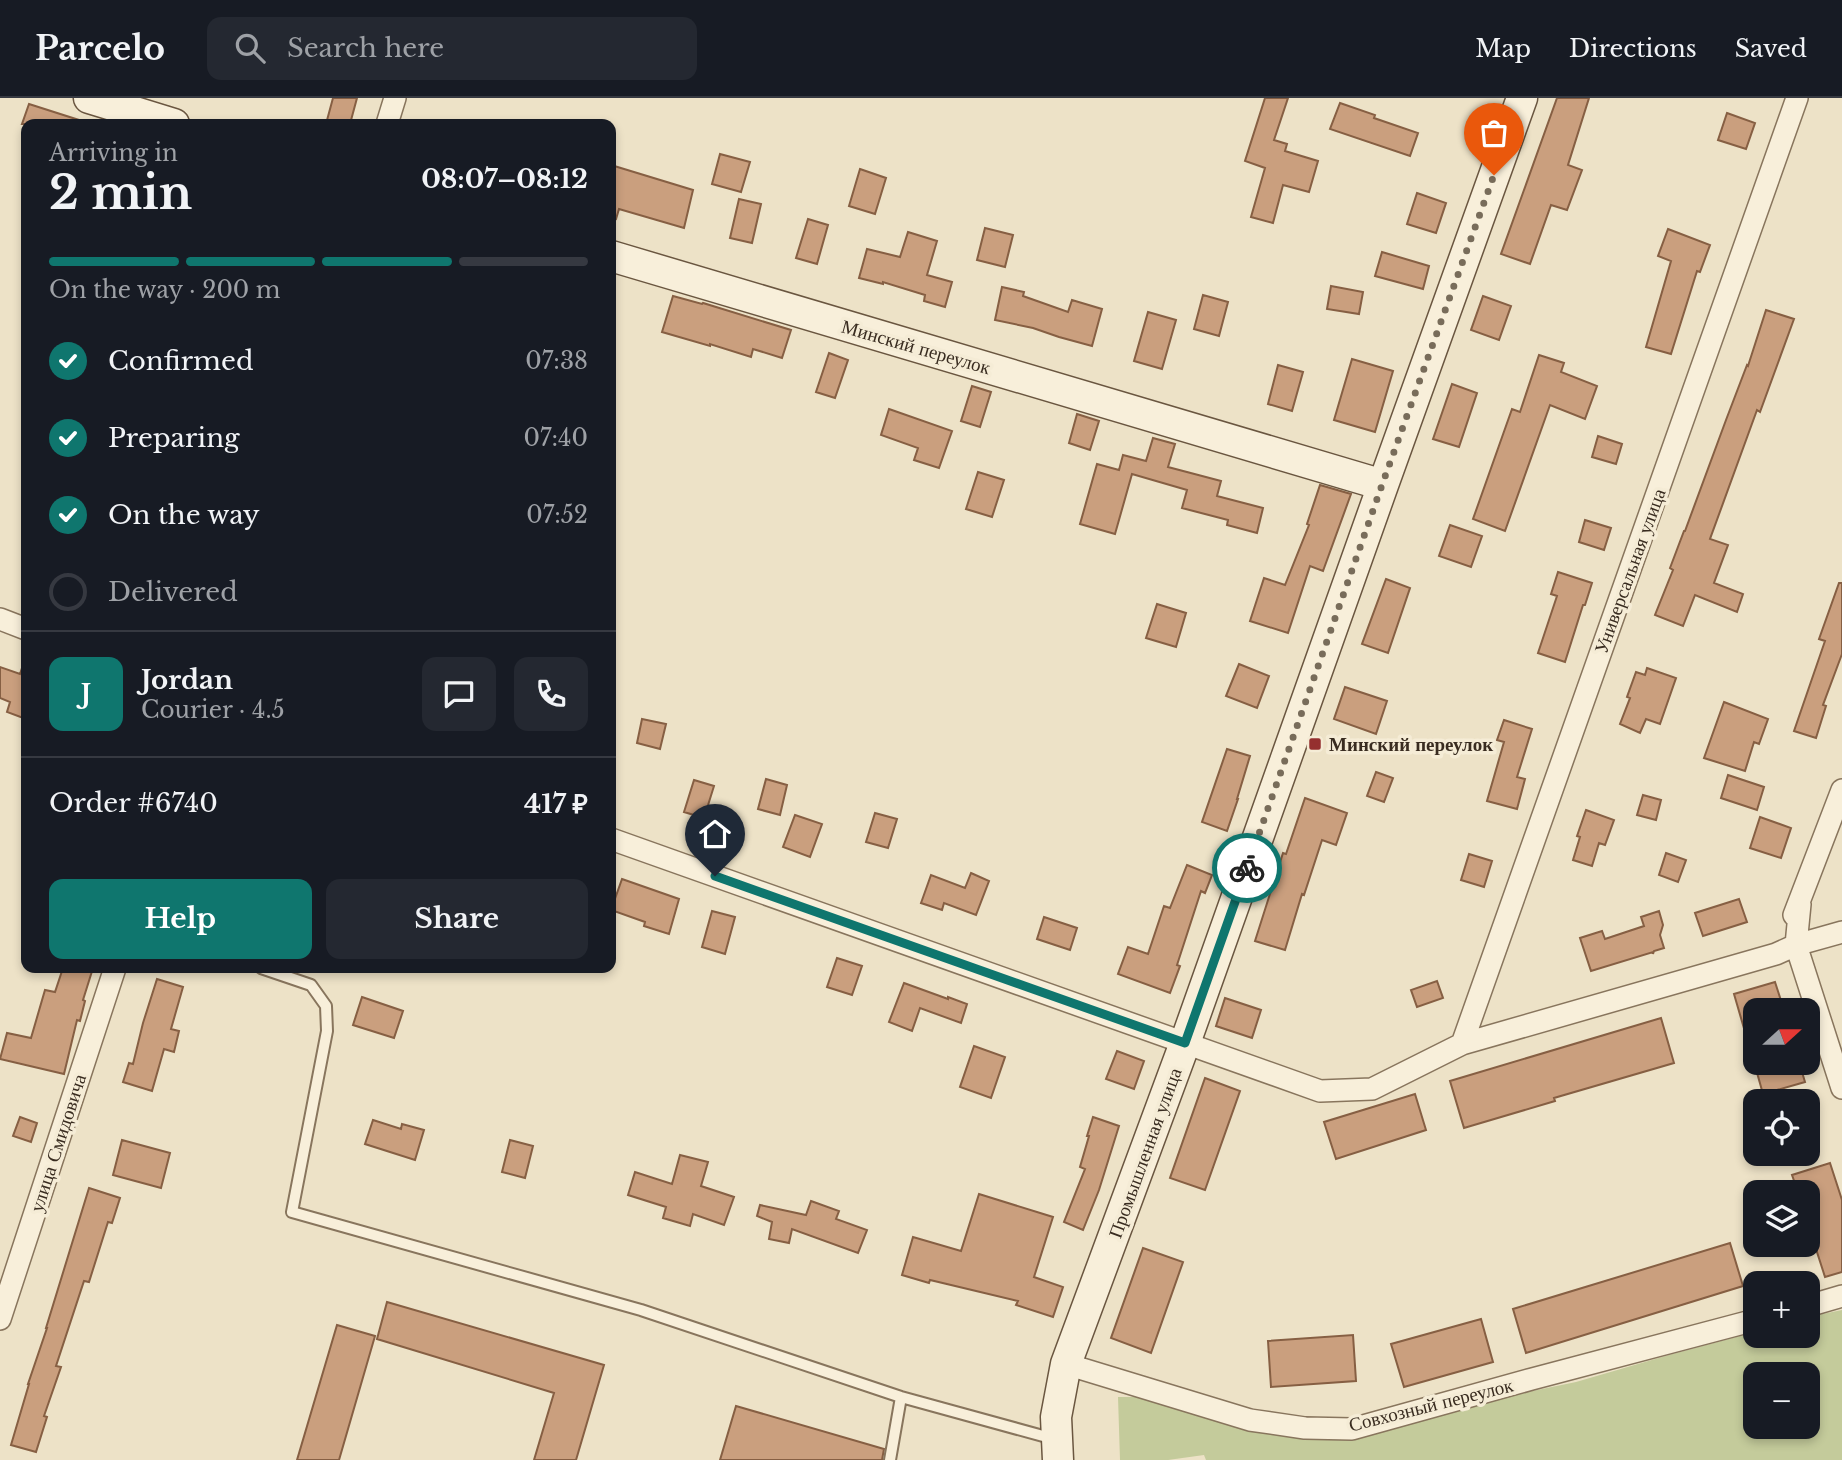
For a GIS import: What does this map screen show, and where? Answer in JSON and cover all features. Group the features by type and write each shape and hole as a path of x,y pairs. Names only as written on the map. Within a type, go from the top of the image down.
{"main road":[{"path":"89,98 158,119"},
{"name":"Промышленная улица","path":"1058,1450 1056,1417 1066,1364 1185,1043 1522,98"},
{"name":"Минский переулок","path":"616,257 1382,485"}],"street":[{"path":"389,119 395,98"},
{"name":"Универсальная улица","path":"1462,1044 1797,98"},
{"path":"0,619 21,627"},
{"path":"1776,954 1800,904 1842,790"},
{"path":"616,841 1320,1091 1372,1089 1462,1044 1776,954 1796,945 1842,932"},
{"path":"1800,904 1796,945 1842,1088"},
{"name":"улица Смидовича","path":"0,1319 113,973"},
{"path":"1820,1302 1842,1296"},
{"name":"Совхозный переулок","path":"1066,1364 1250,1420 1305,1428 1352,1429 1743,1323"}],"lane":[{"path":"276,973 311,985 326,1006 327,1031 292,1212 640,1310 1058,1450"},
{"path":"890,1460 901,1397"}],"green space":[{"path":"1842,1310 1842,1460 1206,1460 1204,1455 1168,1460 1120,1460 1118,1397 1137,1397 1205,1418 1304,1438 1576,1382 1743,1335 1743,1348 1820,1348 1820,1315"}],"building":[{"path":"333,98 357,98 351,119 327,119"},
{"path":"1265,98 1288,98 1274,140 1287,144 1285,151 1318,161 1309,192 1283,185 1273,223 1251,217 1265,168 1245,161"},
{"path":"1557,98 1589,98 1568,165 1582,170 1567,210 1551,205 1530,264 1501,254"},
{"path":"1340,103 1418,133 1410,156 1330,129"},
{"path":"29,104 76,119 24,119"},
{"path":"1727,113 1755,123 1746,149 1718,140"},
{"path":"720,154 750,162 741,192 712,184"},
{"path":"616,167 693,190 684,228 619,209 616,219"},
{"path":"860,169 886,178 875,214 849,206"},
{"path":"1417,193 1446,203 1436,233 1407,224"},
{"path":"739,199 761,204 752,243 730,238"},
{"path":"808,219 828,225 817,264 796,258"},
{"path":"985,228 1013,235 1005,267 977,260"},
{"path":"1668,229 1710,245 1700,272 1697,271 1671,354 1646,347 1671,261 1658,256"},
{"path":"908,232 937,241 927,275 952,282 945,307 924,301 925,295 883,282 859,278 867,249 900,257"},
{"path":"1382,252 1429,266 1423,289 1375,276"},
{"path":"1331,286 1363,292 1359,314 1327,309"},
{"path":"1002,287 1024,292 1023,296 1068,312 1072,300 1102,309 1092,346 1033,328 995,320"},
{"path":"1203,295 1228,302 1219,336 1194,329"},
{"path":"673,296 791,330 782,358 753,349 751,357 662,332"},
{"path":"1483,296 1511,306 1499,340 1471,330"},
{"path":"1766,310 1794,319 1760,412 1757,410 1710,539 1728,545 1714,583 1743,594 1737,612 1695,595 1683,626 1655,615 1673,570 1670,568 1748,366"},
{"path":"1148,312 1176,320 1162,369 1134,361"},
{"path":"829,353 848,360 835,398 816,392"},
{"path":"1539,355 1564,363 1561,372 1597,386 1585,419 1550,405 1505,531 1473,519 1512,409 1520,412"},
{"path":"1352,359 1393,371 1375,432 1334,420"},
{"path":"1278,365 1303,372 1292,411 1268,404"},
{"path":"1452,384 1477,393 1459,447 1433,439"},
{"path":"972,386 991,392 980,427 961,421"},
{"path":"889,409 952,431 939,468 914,460 918,448 881,435"},
{"path":"1077,414 1099,421 1090,450 1069,443"},
{"path":"1598,436 1622,444 1616,464 1592,457"},
{"path":"1153,438 1175,444 1168,467 1221,481 1217,496 1263,508 1257,533 1227,525 1228,520 1182,508 1187,490 1132,474 1115,534 1080,524 1097,464 1119,470 1123,455 1146,461"},
{"path":"978,472 1004,480 992,517 966,509"},
{"path":"1320,485 1351,494 1323,571 1310,566 1288,633 1250,621 1264,578 1285,585 1309,525 1307,524"},
{"path":"1585,520 1611,528 1604,550 1579,542"},
{"path":"1450,525 1482,536 1471,567 1439,556"},
{"path":"1558,572 1592,583 1565,662 1538,653 1557,596 1551,594"},
{"path":"1386,579 1410,588 1388,653 1362,644"},
{"path":"1839,583 1842,583 1842,654 1823,705 1826,706 1816,738 1794,731 1825,641 1819,639"},
{"path":"1157,604 1186,613 1176,647 1146,638"},
{"path":"1239,664 1269,676 1257,708 1226,696"},
{"path":"0,667 20,674 21,671 21,717 7,712 10,702 0,698"},
{"path":"1647,668 1676,678 1660,724 1646,719 1640,733 1620,724 1636,672 1645,675"},
{"path":"1345,687 1387,701 1376,734 1334,719"},
{"path":"1724,702 1768,719 1759,744 1754,742 1745,771 1704,758"},
{"path":"642,719 666,724 660,749 637,743"},
{"path":"1504,720 1532,729 1517,777 1525,779 1517,809 1487,801 1504,742 1497,740"},
{"path":"1227,749 1250,756 1227,831 1202,822"},
{"path":"1376,772 1393,778 1384,802 1367,796"},
{"path":"1728,775 1764,787 1757,810 1721,798"},
{"path":"766,779 787,785 780,815 758,809"},
{"path":"694,780 714,786 704,818 684,812"},
{"path":"1643,795 1661,800 1656,820 1637,815"},
{"path":"1305,798 1347,813 1336,845 1322,840 1285,950 1255,941 1283,853 1286,854"},
{"path":"1586,810 1614,820 1605,845 1599,843 1592,866 1573,860 1580,837 1577,836"},
{"path":"875,813 897,819 888,848 866,842"},
{"path":"795,815 822,824 810,857 783,847"},
{"path":"1760,817 1791,828 1781,858 1750,848"},
{"path":"1666,853 1686,860 1678,882 1659,875"},
{"path":"1469,854 1492,861 1484,887 1461,880"},
{"path":"1187,865 1212,875 1205,893 1201,891 1170,993 1118,974 1128,947 1148,954 1164,906 1170,908"},
{"path":"971,873 989,881 976,915 944,903 942,910 921,903 931,875 965,888"},
{"path":"622,879 679,899 669,934 644,926 645,922 616,912 616,896"},
{"path":"1739,899 1747,922 1703,936 1695,913"},
{"path":"712,911 735,917 725,954 702,947"},
{"path":"1659,911 1663,925 1660,935 1664,948 1654,951 1653,954 1591,971 1580,938 1602,931 1605,939 1644,926 1641,917"},
{"path":"1044,917 1077,928 1070,950 1037,939"},
{"path":"837,958 862,966 852,995 827,987"},
{"path":"61,973 91,973 64,1074 0,1059 7,1033 31,1038 45,990 55,992"},
{"path":"157,979 183,987 171,1029 179,1031 174,1052 164,1049 152,1091 123,1082 129,1063 133,1064"},
{"path":"1437,981 1443,998 1417,1007 1411,990"},
{"path":"1775,982 1780,998 1743,998 1743,1025 1734,994"},
{"path":"904,983 967,1004 961,1023 920,1008 912,1031 889,1022"},
{"path":"362,997 403,1011 394,1038 353,1025"},
{"path":"1225,998 1261,1010 1252,1038 1216,1026"},
{"path":"1661,1018 1674,1063 1464,1128 1450,1081"},
{"path":"974,1046 1005,1057 991,1098 960,1087"},
{"path":"1117,1051 1144,1061 1134,1089 1106,1079"},
{"path":"1758,1075 1803,1075 1805,1082 1780,1089 1762,1089"},
{"path":"1205,1078 1240,1091 1205,1190 1170,1178"},
{"path":"1415,1094 1426,1130 1336,1159 1324,1122"},
{"path":"20,1117 37,1123 31,1142 13,1136"},
{"path":"1093,1117 1119,1126 1083,1230 1064,1222 1085,1169 1080,1167"},
{"path":"373,1120 401,1129 402,1124 424,1130 415,1160 365,1144"},
{"path":"122,1140 170,1153 161,1188 113,1175"},
{"path":"510,1140 533,1146 525,1178 502,1172"},
{"path":"680,1155 708,1162 701,1186 734,1197 724,1225 693,1214 690,1226 663,1218 666,1207 628,1195 635,1172 672,1184"},
{"path":"1830,1163 1842,1200 1842,1272 1825,1277 1819,1257 1820,1180 1794,1180 1792,1175"},
{"path":"89,1188 120,1198 112,1223 108,1222 89,1282 84,1281 56,1366 61,1367 44,1416 47,1417 36,1452 11,1445"},
{"path":"979,1194 1053,1217 1034,1277 1063,1287 1053,1317 1016,1305 1018,1301 902,1275 913,1237 961,1251"},
{"path":"811,1201 839,1211 836,1219 867,1230 858,1253 792,1229 789,1243 769,1239 772,1222 757,1216 760,1205 806,1215"},
{"path":"1730,1243 1743,1286 1526,1353 1513,1309"},
{"path":"1143,1248 1183,1262 1151,1353 1111,1338"},
{"path":"387,1302 604,1365 576,1460 534,1460 554,1393 377,1339"},
{"path":"1481,1319 1493,1362 1404,1387 1391,1344"},
{"path":"337,1325 375,1336 339,1460 297,1460"},
{"path":"1353,1335 1356,1381 1271,1387 1268,1341"},
{"path":"736,1406 884,1449 882,1460 720,1460"}],"way so far":[{"path":"1247,868 1494,175"}],"place":[{"name":"Минский переулок","path":"1315,744"}],"route":[{"path":"715,876 1185,1043 1247,868"}]}
